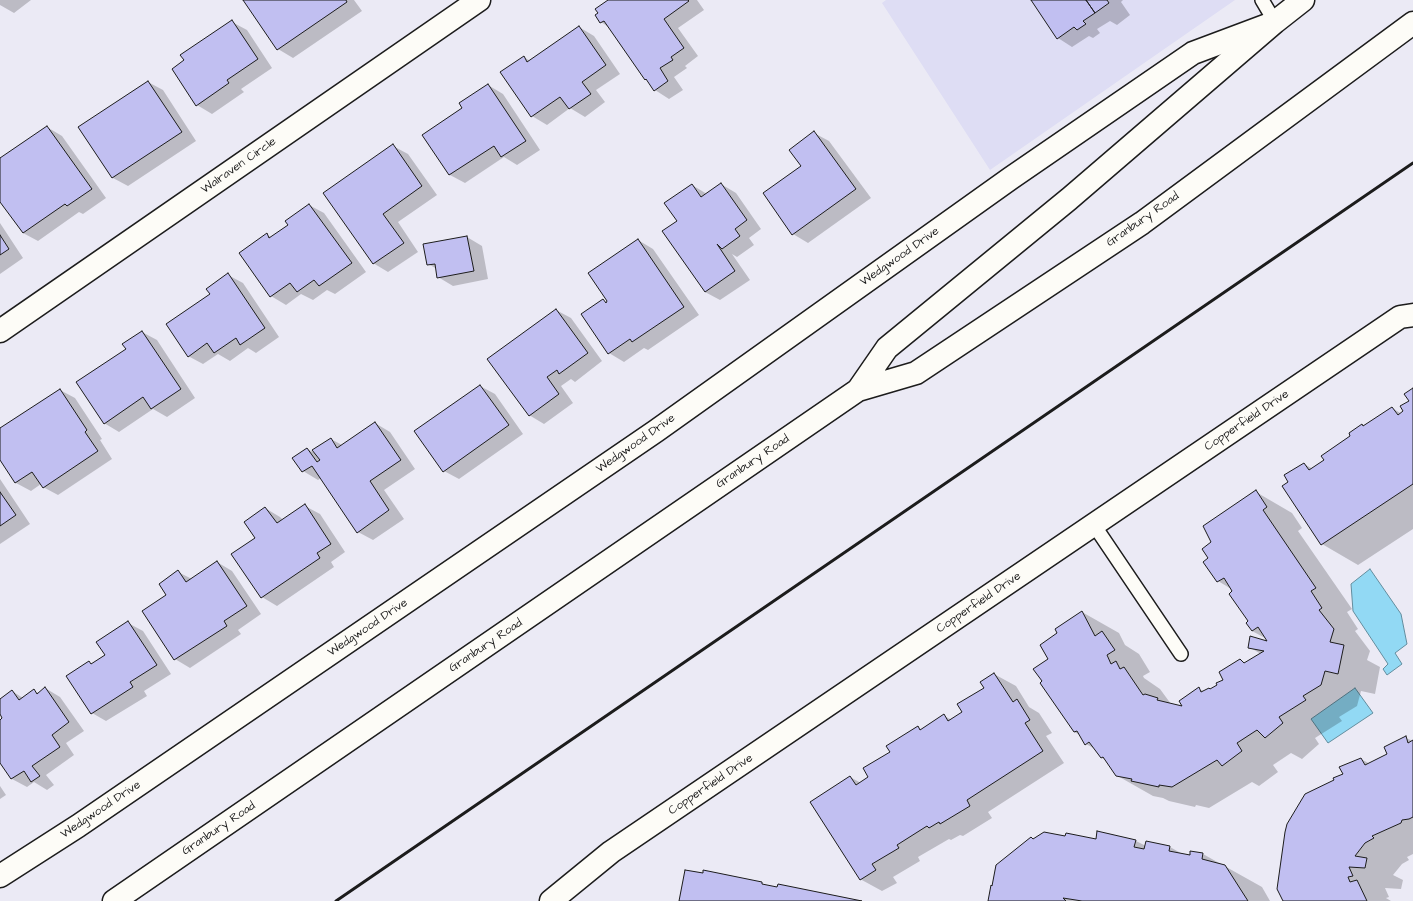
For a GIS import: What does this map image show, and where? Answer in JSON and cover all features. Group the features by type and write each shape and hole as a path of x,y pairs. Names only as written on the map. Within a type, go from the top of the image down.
{"street":[{"name":"Walraven Circle","path":"0,331 479,0"},
{"name":"Granbury Road","path":"858,390 887,348 1069,199 1275,22 1304,0"},
{"name":"Wedgwood Drive","path":"0,876 78,826 656,431 1011,178 1192,53 1275,22"},
{"name":"Granbury Road","path":"114,901 858,390 916,373 1142,223 1413,23"},
{"name":"Copperfield Drive","path":"551,901 611,852 1400,317 1413,315"}],"lane":[{"path":"1262,0 1275,22"},
{"path":"1094,525 1181,654"}],"shaded area":[{"path":"886,0 1235,0 990,170 882,3"}],"water":[{"path":"1370,569 1401,614 1407,644 1395,653 1402,664 1387,675 1383,669 1388,664 1353,611 1351,584"},
{"path":"1355,688 1373,713 1328,743 1311,719"}],"building":[{"path":"243,0 346,0 347,2 277,50"},
{"path":"608,0 689,1 664,19 684,48 671,57 673,60 660,68 668,81 654,91 604,21 600,23 595,15 598,13 595,9"},
{"path":"1031,0 1086,0 1095,13 1083,21 1086,24 1077,30 1074,27 1057,39"},
{"path":"1086,0 1107,0 1109,3 1095,13"},
{"path":"232,20 258,59 227,80 229,83 196,106 172,69 184,60 180,55"},
{"path":"579,26 606,65 582,82 591,94 569,109 560,97 531,117 500,72 524,56 527,62"},
{"path":"148,81 182,132 112,178 78,127"},
{"path":"488,84 526,141 501,157 494,146 449,175 422,135 462,108 459,103"},
{"path":"47,126 92,189 67,206 65,204 23,233 0,202 0,158"},
{"path":"814,131 856,189 792,235 763,193 801,166 789,150"},
{"path":"393,144 422,186 383,214 404,243 373,264 323,193"},
{"path":"721,183 747,220 735,229 740,236 722,249 717,244 735,271 705,292 662,231 677,221 664,203 692,184 701,197"},
{"path":"309,204 352,263 319,286 314,280 297,292 290,283 270,297 239,253 267,233 269,238 288,225 285,221"},
{"path":"0,235 9,249 0,255"},
{"path":"467,236 474,271 437,278 435,264 427,265 423,244"},
{"path":"638,239 684,307 632,342 630,339 608,354 581,314 603,299 606,303 607,301 588,273"},
{"path":"228,273 265,328 240,345 236,338 214,353 207,343 188,357 166,324 210,294 206,289"},
{"path":"556,309 588,353 559,374 557,370 547,377 559,394 529,416 487,359"},
{"path":"142,331 181,389 151,409 143,397 104,424 76,382 126,349 122,344"},
{"path":"480,385 509,425 443,472 414,431"},
{"path":"1413,388 1413,484 1321,545 1282,486 1288,482 1284,475 1304,463 1309,470 1324,460 1321,456 1350,436 1349,433 1362,424 1363,426 1392,407 1398,415 1403,411 1400,406 1409,401 1404,394"},
{"path":"60,389 87,430 85,432 98,451 43,488 32,472 15,483 0,460 0,428"},
{"path":"375,422 401,460 370,481 389,510 357,533 312,466 302,472 292,458 307,448 317,462 320,460 312,450 331,438 337,448"},
{"path":"1256,490 1267,507 1263,510 1316,588 1311,591 1322,608 1319,610 1334,629 1330,642 1344,645 1338,674 1325,671 1321,685 1303,696 1306,700 1279,717 1283,723 1265,738 1257,730 1237,743 1242,751 1222,766 1217,760 1172,787 1159,785 1159,787 1116,776 1103,757 1101,758 1089,742 1085,745 1077,731 1074,732 1040,683 1042,681 1033,669 1048,659 1040,645 1057,633 1055,629 1082,611 1095,636 1102,631 1115,650 1107,655 1111,664 1116,661 1120,669 1124,667 1143,695 1145,694 1158,698 1157,700 1182,706 1179,701 1199,687 1201,692 1217,685 1216,683 1223,680 1219,672 1240,659 1244,663 1264,651 1248,648 1250,636 1267,641 1258,627 1252,631 1246,623 1248,621 1229,594 1232,591 1224,578 1217,582 1203,562 1208,558 1202,549 1211,542 1203,526"},
{"path":"0,492 16,515 0,526"},
{"path":"305,504 331,544 317,553 320,558 261,598 231,554 255,538 244,522 265,507 277,523"},
{"path":"217,561 247,606 224,621 227,626 174,660 142,611 166,595 159,584 178,570 186,582"},
{"path":"128,621 157,665 130,682 133,687 91,714 66,676 89,661 91,664 105,655 96,642"},
{"path":"994,673 1013,702 1017,699 1030,720 1025,723 1043,751 967,800 970,806 940,824 939,822 929,828 927,826 897,845 899,848 872,864 876,870 860,880 810,802 850,776 856,785 868,777 863,768 890,752 886,746 918,726 920,730 944,714 948,721 962,712 957,704 984,688 980,682"},
{"path":"45,687 69,722 52,735 60,747 32,766 40,776 31,782 24,771 11,779 0,763 0,720 2,718 0,714 0,699 12,690 19,700 34,689 37,694"},
{"path":"1406,736 1408,743 1413,740 1413,817 1402,820 1401,823 1372,836 1374,838 1365,843 1355,856 1367,858 1365,868 1349,867 1353,876 1348,877 1350,882 1357,880 1367,901 1283,901 1277,889 1285,832 1287,824 1305,794 1343,774 1339,767 1361,758 1365,765 1387,754 1384,747"},
{"path":"1097,831 1136,840 1134,847 1144,849 1146,841 1170,846 1169,851 1190,855 1190,851 1203,853 1202,859 1225,865 1248,901 1082,901 1063,898 1066,901 988,901 996,865 1031,837 1033,839 1044,832 1065,836 1066,833 1096,839"},
{"path":"685,870 703,873 703,870 762,882 762,884 777,887 778,884 862,901 679,901"}],"railway":[{"path":"336,901 1413,163"}]}
